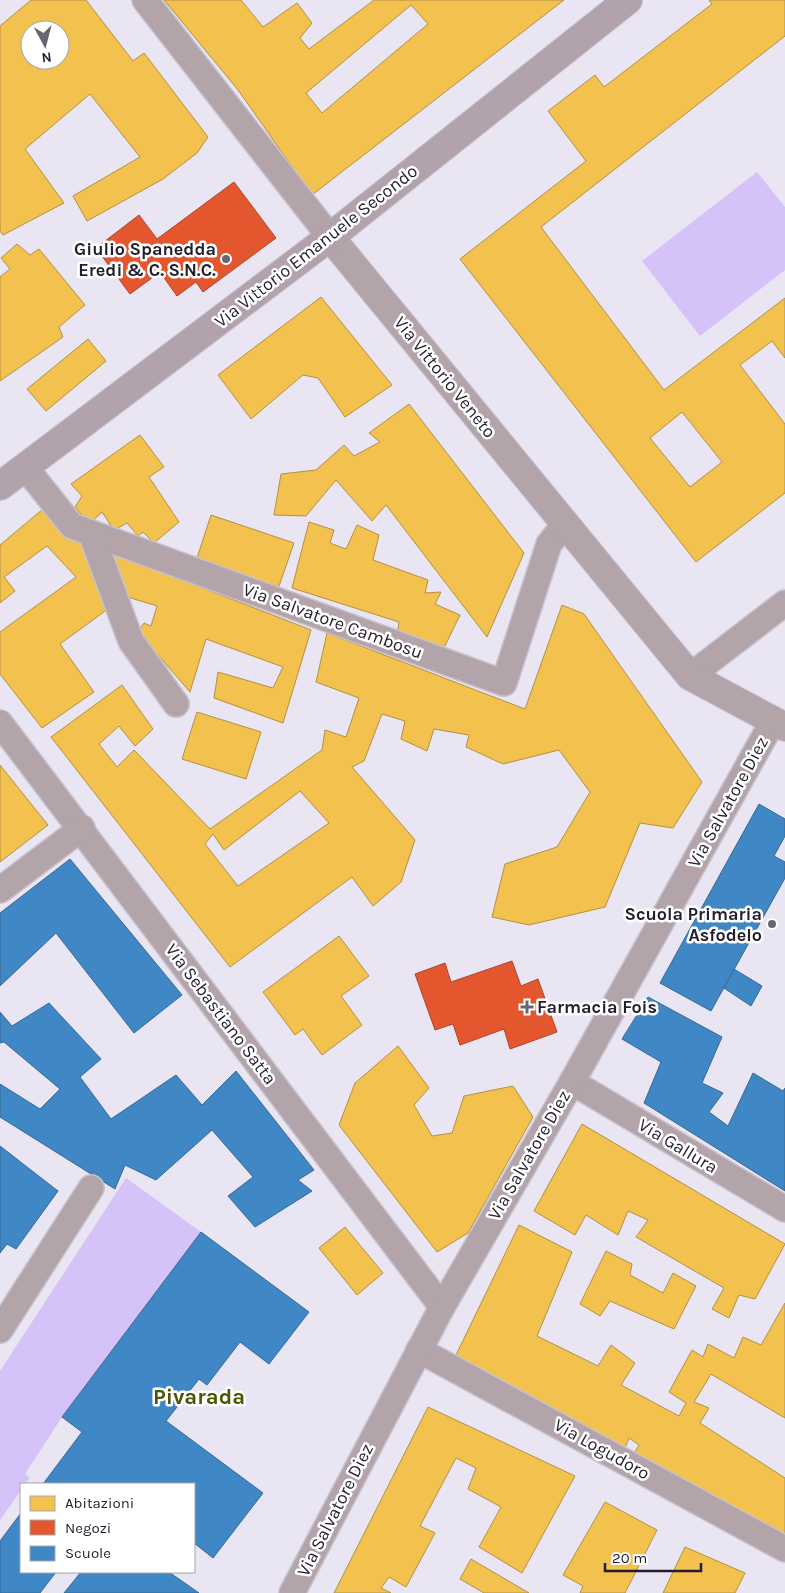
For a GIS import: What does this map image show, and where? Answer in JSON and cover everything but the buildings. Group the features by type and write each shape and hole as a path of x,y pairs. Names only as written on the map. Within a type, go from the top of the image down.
{"main road":[{"name":"Via Vittorio Emanuele Secondo","path":"0,486 330,237 628,0"}],"street":[{"name":"Via Vittorio Veneto","path":"145,0 330,237 690,676 779,724"},
{"name":"Via Salvatore Cambosu","path":"26,467 72,526 504,683 549,544 565,524"},
{"path":"91,533 131,641 176,704"},
{"path":"690,676 785,603"},
{"name":"Via Sebastiano Satta","path":"0,723 82,828 442,1307"},
{"name":"Via Salvatore Diez","path":"292,1593 442,1307 779,724"},
{"path":"0,890 82,828"},
{"name":"Via Gallura","path":"572,1082 785,1209"},
{"path":"0,1330 91,1188"},
{"name":"Via Logudoro","path":"418,1350 785,1549"}],"shaded area":[{"path":"757,172 785,207 785,270 700,336 642,261"},
{"path":"126,1178 201,1232 62,1417 25,1474 30,1478 26,1483 20,1483 20,1491 0,1520 0,1371"}],"place":[{"name":"Giulio Spanedda Eredi & C. S.N.C.","path":"226,259"},
{"name":"Scuola Primaria Asfodelo","path":"772,924"},
{"name":"Farmacia Fois","path":"527,1007"}],"district":[{"name":"Pivarada","path":"199,1396"}]}
